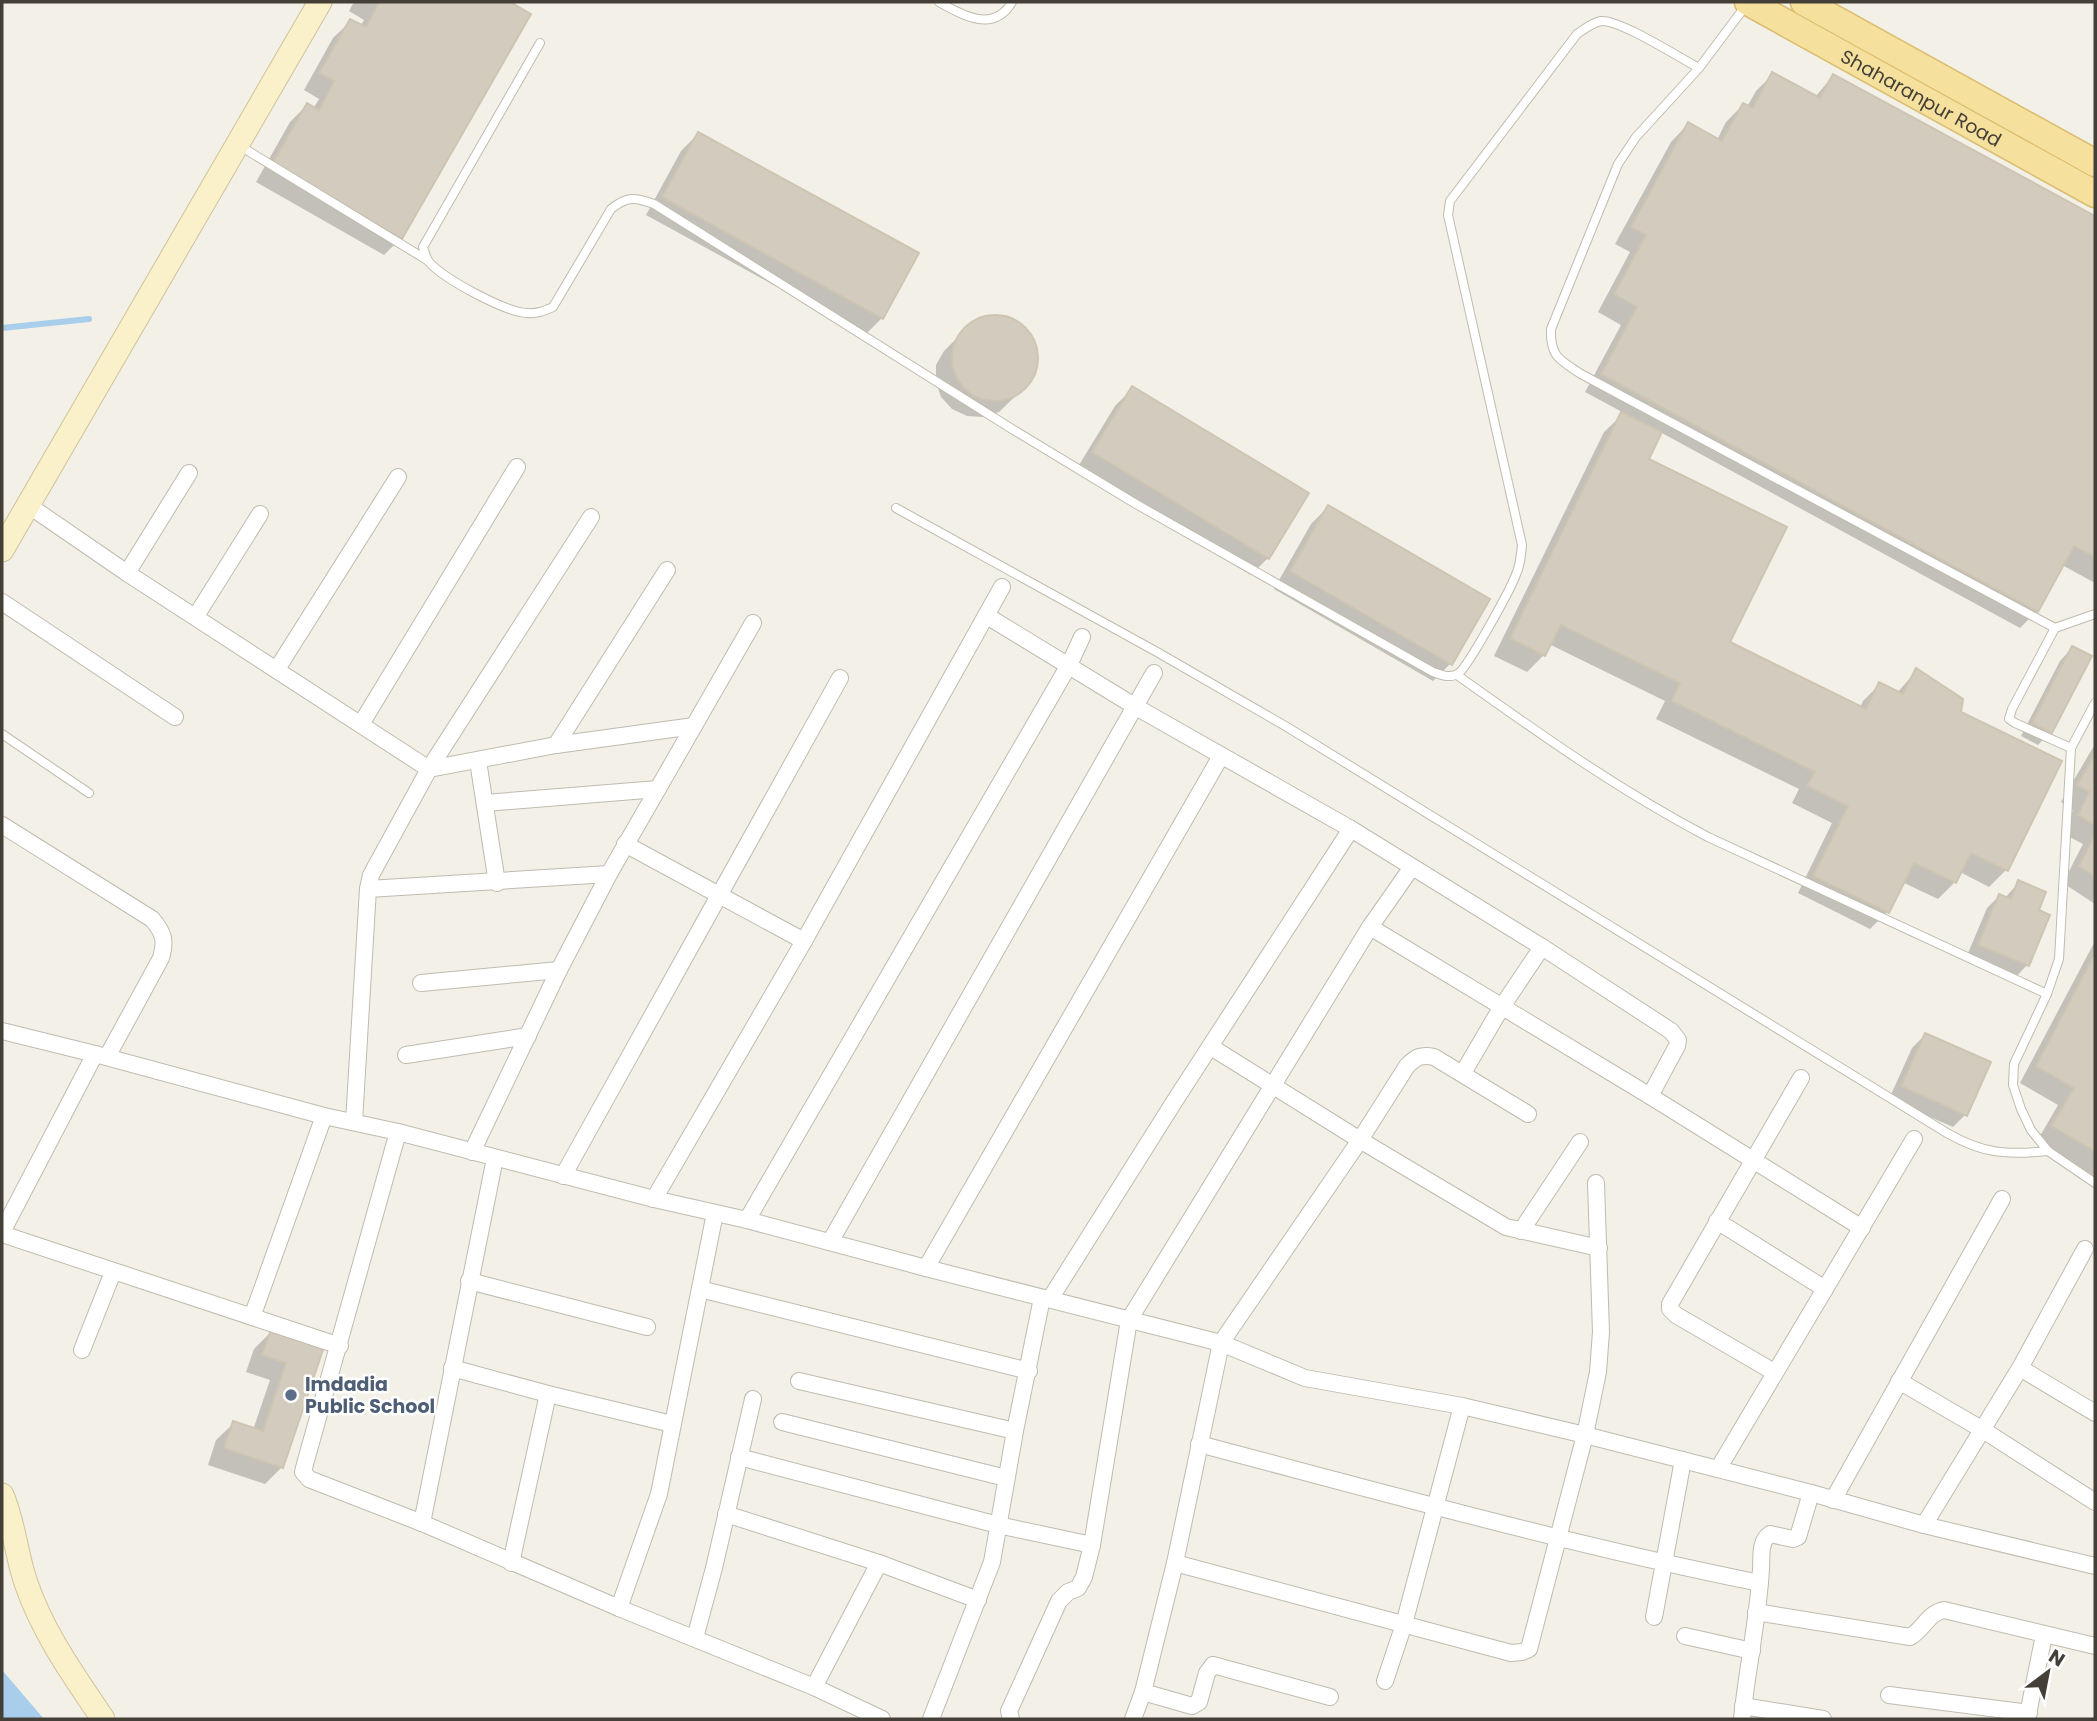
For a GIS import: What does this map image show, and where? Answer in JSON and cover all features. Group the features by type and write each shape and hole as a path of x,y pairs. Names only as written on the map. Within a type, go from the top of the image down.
{"main road":[{"name":"Shaharanpur Road","path":"1749,2 2095,194"},
{"name":"Shaharanpur Road","path":"1804,2 2095,163"}],"street":[{"path":"2,550 320,2"},
{"path":"361,724 517,467"},
{"path":"127,573 189,472"},
{"path":"277,669 398,477"},
{"path":"28,505 127,573 429,769 556,745 694,726"},
{"path":"195,616 260,514"},
{"path":"354,1122 368,889 376,862 429,769 591,517"},
{"path":"556,745 667,570"},
{"path":"654,1199 804,941 1002,587"},
{"path":"2,602 175,717"},
{"path":"987,616 1136,707 1351,829 1542,947 1676,1035 1677,1046 1650,1096"},
{"path":"472,1152 559,970 609,874 753,623"},
{"path":"747,1220 1069,665 1082,637"},
{"path":"830,1242 1154,673"},
{"path":"563,1176 840,678"},
{"path":"926,1268 1221,756"},
{"path":"478,761 496,883"},
{"path":"485,803 658,789"},
{"path":"2,825 152,919 162,930 165,943 161,958 101,1055 2,1233 340,1346"},
{"path":"931,1719 992,1562 1015,1431 1046,1299 1351,829"},
{"path":"625,844 804,941"},
{"path":"1011,1719 1009,1711 1059,1601 1068,1592 1078,1588 1084,1577 1092,1545 1129,1320 1370,927 1412,867"},
{"path":"368,889 609,874"},
{"path":"1370,927 1862,1228"},
{"path":"1463,1073 1501,1008 1542,947"},
{"path":"421,984 559,970"},
{"path":"2,1031 324,1116 398,1132 654,1199 747,1220 1221,1343 1305,1378 1462,1406 1585,1435 1924,1525 2095,1566"},
{"path":"406,1055 528,1036"},
{"path":"1211,1047 1506,1227 1599,1248"},
{"path":"1133,1719 1143,1692 1175,1563 1221,1343 1360,1140 1407,1066 1415,1058 1424,1055 1434,1057 1528,1114"},
{"path":"1774,1372 1670,1309 1673,1298 1801,1078"},
{"path":"251,1317 324,1116"},
{"path":"398,1132 303,1472 309,1479 814,1687 882,1719"},
{"path":"1718,1469 1914,1139"},
{"path":"1521,1231 1580,1142"},
{"path":"422,1524 495,1158"},
{"path":"1175,1563 1510,1653 1529,1649 1585,1435 1600,1352 1595,1183"},
{"path":"1833,1500 2002,1199"},
{"path":"619,1608 653,1516 715,1213"},
{"path":"1717,1221 1825,1289"},
{"path":"1924,1525 2020,1368 2085,1249"},
{"path":"82,1350 113,1272"},
{"path":"469,1281 647,1327"},
{"path":"700,1289 1029,1371"},
{"path":"452,1368 672,1424"},
{"path":"2020,1368 2095,1413"},
{"path":"799,1381 1015,1431"},
{"path":"1899,1381 1983,1430 2095,1502"},
{"path":"511,1563 548,1394"},
{"path":"695,1638 714,1568 752,1399"},
{"path":"1385,1681 1404,1625 1462,1406"},
{"path":"782,1422 1006,1478"},
{"path":"1199,1444 1559,1538 1760,1583"},
{"path":"739,1457 998,1525 1092,1545"},
{"path":"1654,1617 1683,1460"},
{"path":"1811,1493 1798,1537 1793,1539 1770,1534 1762,1545 1760,1583 1743,1712 1823,1719"},
{"path":"2,1494 25,1581 40,1620 103,1719"},
{"path":"726,1514 879,1563 978,1600"},
{"path":"814,1687 879,1563"},
{"path":"1756,1612 1910,1637 1935,1613 1944,1609 2095,1646"},
{"path":"1889,1695 2028,1716 2044,1635"},
{"path":"1685,1636 1752,1651"},
{"path":"1143,1692 1192,1706 1199,1702 1213,1665 1330,1698"}],"lane":[{"path":"939,2 959,14 979,20 994,20 1008,9 1012,2"},
{"path":"1749,2 1699,68 1636,138 1618,164 1551,329 1550,346 1559,359 1581,374 2055,628"},
{"path":"237,144 427,260 444,275 506,308 524,313 540,313 553,307 611,209 624,199 637,198 654,204 1125,497 1433,672 1447,677 1457,675 1468,662 1515,578 1521,561 1522,545 1448,215 1450,201 1577,34 1589,25 1603,21 1619,24 1699,68"},
{"path":"427,260 424,247 540,43"},
{"path":"896,508 1287,727 1964,1143 2010,1154 2048,1150"},
{"path":"2071,748 2010,719 2012,709 2055,628 2095,614"},
{"path":"1457,675 1584,765 1657,810 1707,837 2047,994"},
{"path":"2095,703 2071,748 2059,959 2047,994 2014,1064 2013,1085 2031,1130 2048,1150 2095,1183"},
{"path":"2,734 89,793"}],"water":[{"path":"2,1670 44,1719 2,1719"}],"building":[{"path":"379,2 510,2 531,14 402,239 272,164 307,103 319,110 334,81 319,73 350,19 366,27"},
{"path":"1772,72 1820,98 1833,74 2095,216 2095,557 2074,546 2038,612 1601,374 1637,307 1614,294 1646,235 1631,227 1688,122 1722,141 1743,103 1753,108"},
{"path":"698,132 919,253 883,319 662,197"},
{"path":"995,315 1019,322 1031,334 1038,358 1031,382 1019,394 995,401 971,394 959,382 952,358 959,334 971,322"},
{"path":"1132,386 1309,493 1269,559 1092,452"},
{"path":"1621,412 1662,432 1649,459 1787,527 1730,642 1866,709 1879,682 1903,694 1916,668 1963,699 1961,712 2062,761 2008,871 1971,853 1956,883 1914,863 1889,913 1813,876 1848,806 1807,786 1815,772 1672,701 1680,683 1561,625 1545,656 1510,638"},
{"path":"1328,505 1490,599 1452,665 1290,571"},
{"path":"2072,646 2092,656 2052,733 2032,723"},
{"path":"2095,754 2095,825 2078,815 2089,792 2077,785"},
{"path":"2095,834 2095,877 2079,866"},
{"path":"2018,880 2046,892 2039,910 2050,915 2029,966 1978,945 1999,894 2011,899"},
{"path":"2095,953 2095,1151 2051,1126 2074,1088 2036,1066"},
{"path":"1925,1033 1991,1062 1967,1116 1901,1086"},
{"path":"271,1330 324,1347 283,1468 224,1448 233,1421 263,1431 286,1363 262,1355"}],"waterway":[{"path":"2,328 89,319"}],"place":[{"name":"Imdadia Public School","path":"291,1395"}]}
